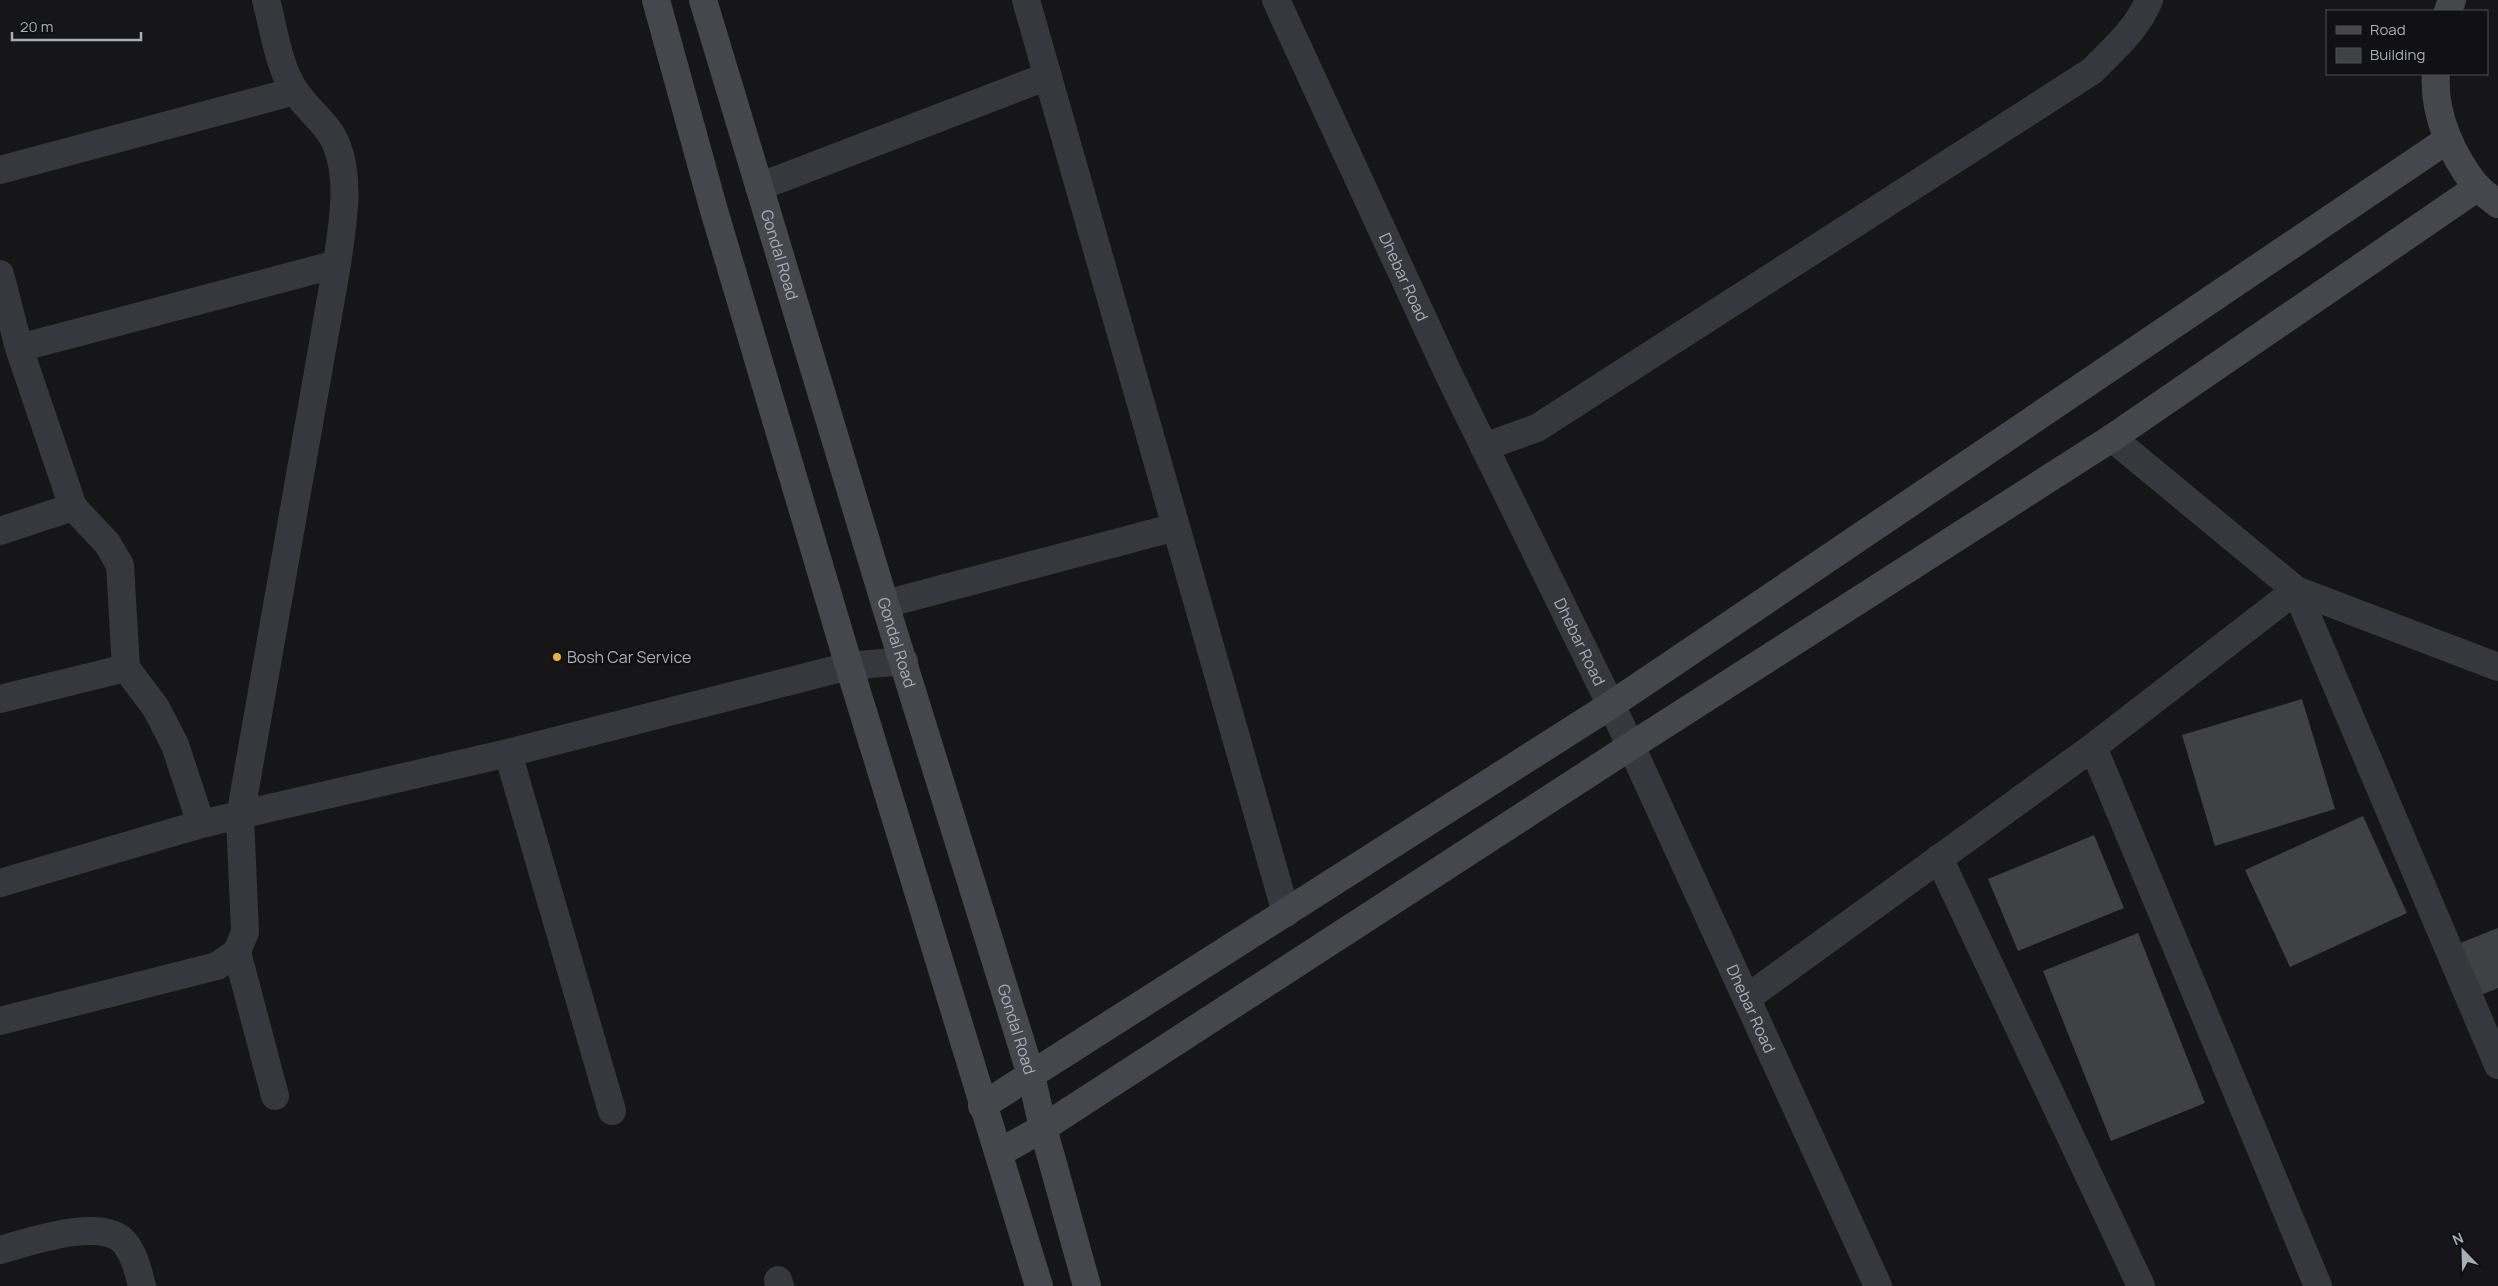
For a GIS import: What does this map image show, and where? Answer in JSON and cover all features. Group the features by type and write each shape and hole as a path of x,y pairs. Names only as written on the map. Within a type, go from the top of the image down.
{"main road":[{"path":"656,0 713,207 849,666 982,1106 999,1152 1039,1286"},
{"name":"Gondal Road","path":"703,0 885,604 1031,1075 1043,1128 1087,1286"},
{"path":"999,1152 1043,1128 1631,746 2488,196 2448,140 2435,91 2436,75"},
{"path":"982,1106 1611,705 2448,140"}],"street":[{"path":"0,1021 217,966 237,952 245,932 240,817 337,264 344,203 342,165 330,130 295,91 283,63 266,0"},
{"path":"1026,0 1286,913"},
{"name":"Dhebar Road","path":"1276,0 1484,447 1631,746 1878,1286"},
{"path":"1484,447 1537,428 2092,71 2122,40 2145,10 2149,0"},
{"path":"759,186 1048,76"},
{"path":"0,170 295,91"},
{"path":"19,348 337,264"},
{"path":"0,274 19,348 73,507 108,543 120,565 126,668 156,708 175,745 201,824"},
{"path":"2112,438 2296,590 2498,667"},
{"path":"0,531 73,507"},
{"path":"885,604 1176,527"},
{"path":"1747,998 2093,747 2296,590"},
{"path":"2296,590 2498,1065"},
{"path":"0,883 201,824 240,817 508,754 849,666 904,661"},
{"path":"0,698 126,668"},
{"path":"2093,747 2318,1286"},
{"path":"508,754 612,1111"},
{"path":"1939,858 2141,1286"},
{"path":"237,952 275,1096"},
{"path":"0,1250 63,1233 100,1230 124,1242 136,1261 142,1286"}],"building":[{"path":"2302,699 2335,809 2215,846 2182,735"},
{"path":"2363,816 2407,913 2290,967 2245,870"},
{"path":"2094,835 2124,908 2018,951 1988,879"},
{"path":"2498,928 2498,988 2481,995 2460,943"},
{"path":"2138,933 2205,1103 2111,1141 2043,971"}],"place":[{"name":"Bosh Car Service","path":"557,657"}]}
